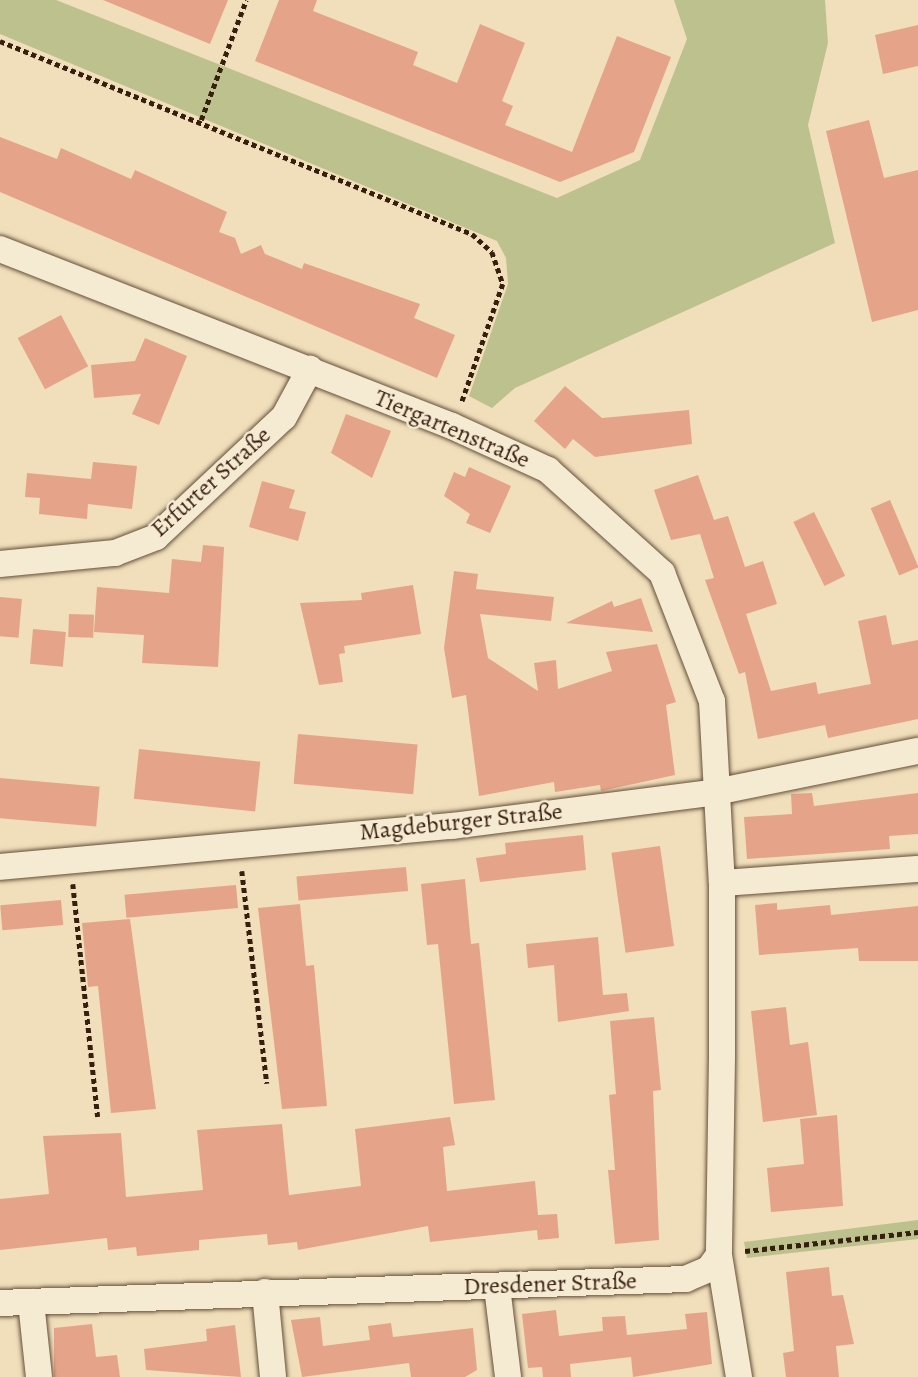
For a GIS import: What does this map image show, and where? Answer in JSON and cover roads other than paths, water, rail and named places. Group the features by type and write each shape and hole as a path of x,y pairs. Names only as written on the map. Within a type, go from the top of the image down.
{"street":[{"name":"Tiergartenstraße","path":"0,249 452,426 548,470 662,573 712,701 716,792"},
{"name":"Erfurter Straße","path":"0,564 115,553 156,537 284,417 310,369"},
{"name":"Magdeburger Straße","path":"0,867 238,842 452,826 716,792 918,751"},
{"path":"716,792 722,883 719,1255 739,1377"},
{"path":"722,883 918,869"},
{"name":"Dresdener Straße","path":"0,1303 686,1279 709,1269 719,1255"},
{"path":"497,1287 508,1377"},
{"path":"265,1292 273,1377"},
{"path":"31,1302 39,1377"}]}
